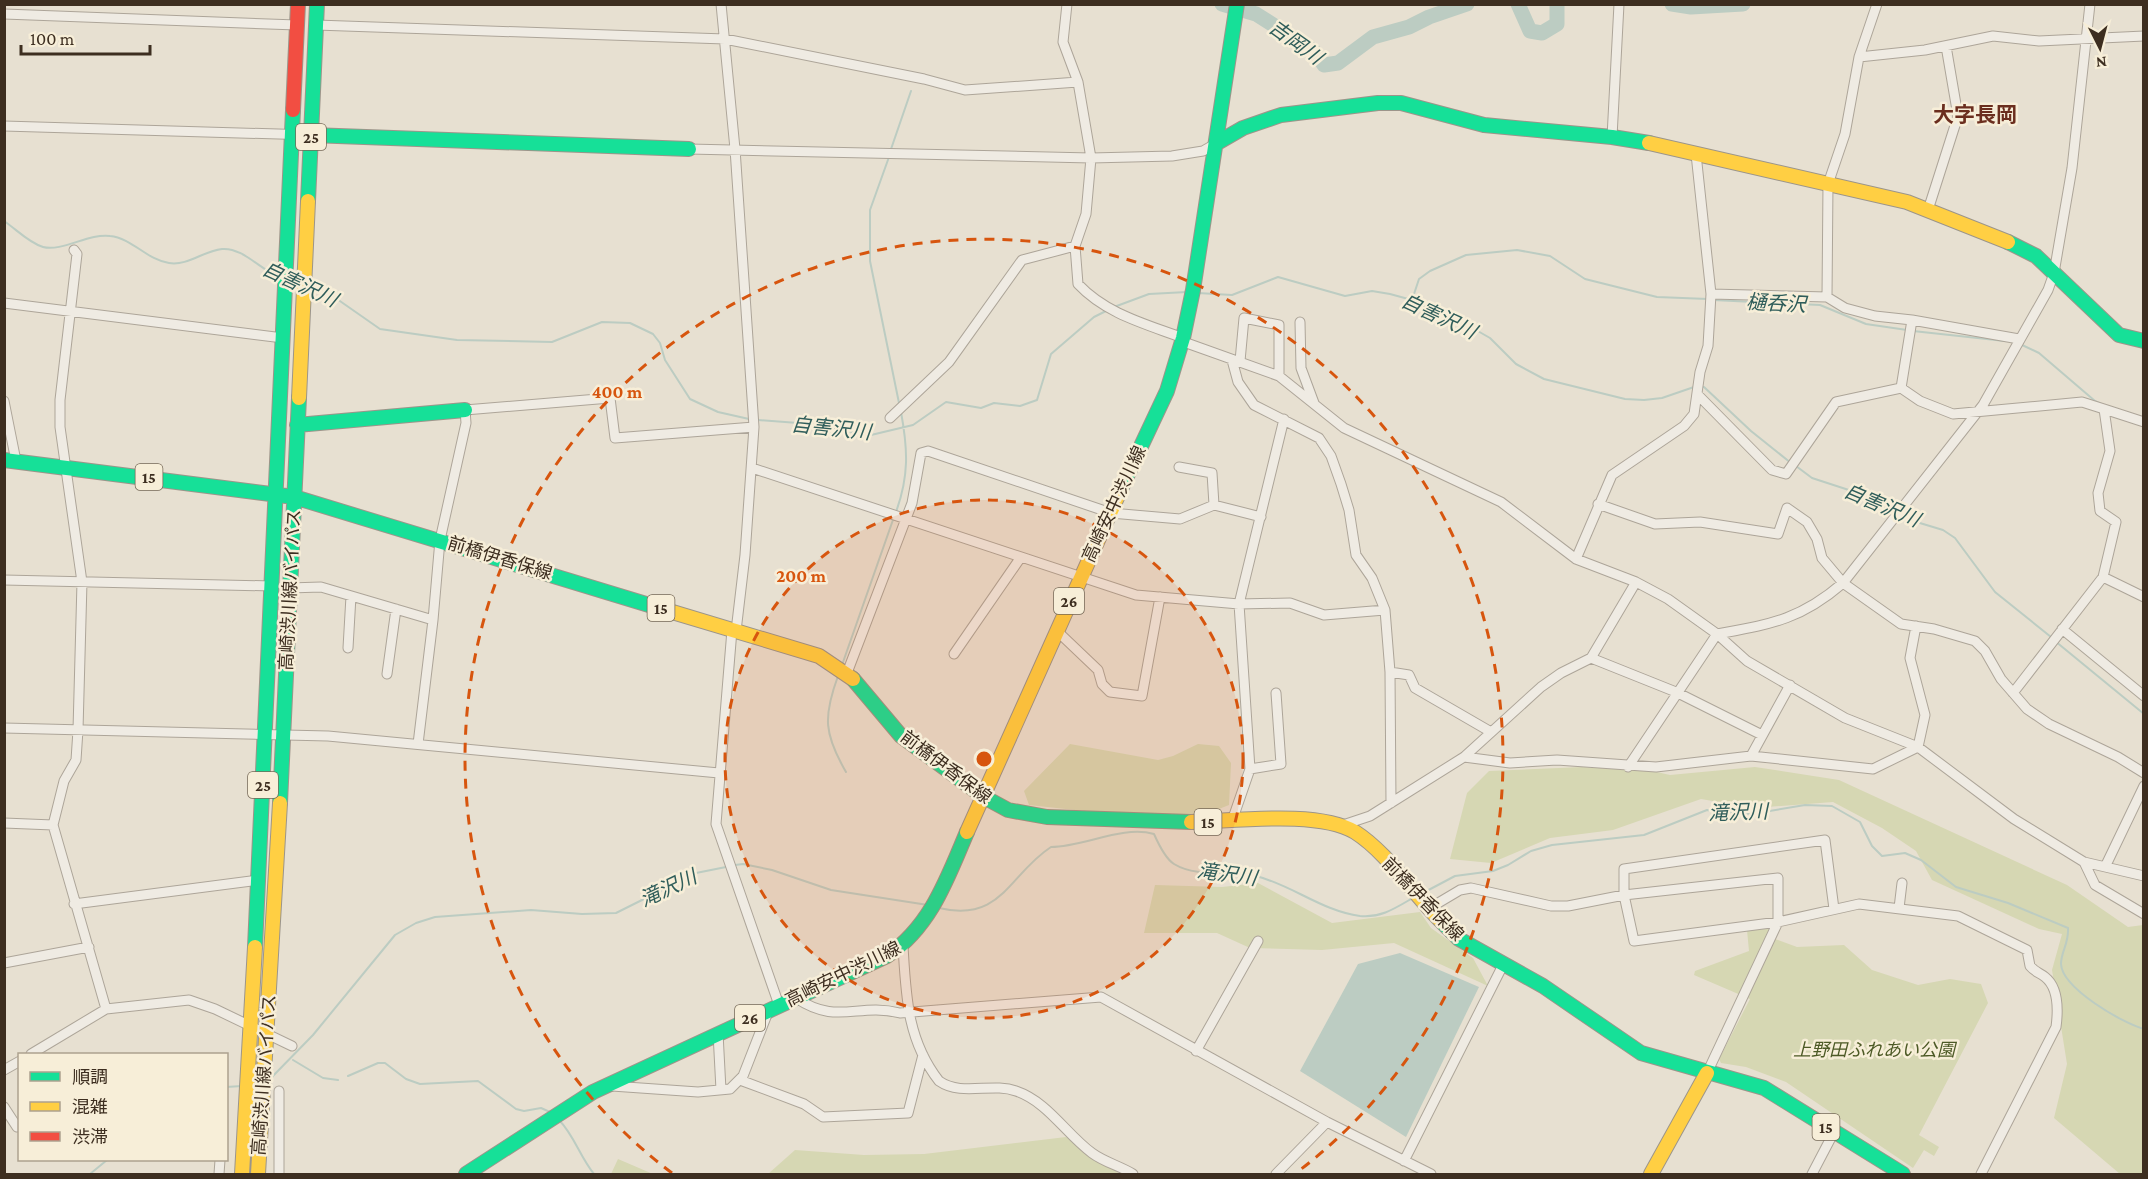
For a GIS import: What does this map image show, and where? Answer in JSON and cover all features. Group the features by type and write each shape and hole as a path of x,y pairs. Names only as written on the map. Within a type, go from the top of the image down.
{"main road":[{"name":"高崎渋川線バイパス","path":"242,1174 259,880 298,4"},
{"name":"高崎渋川線バイパス","path":"258,1174 284,735 317,4"},
{"name":"高崎安中渋川線","path":"466,1174 607,1085 903,946 927,918 984,797 1080,576 1167,391 1182,340 1191,297 1237,4"},
{"path":"1217,142 1243,128 1281,115 1378,102 1401,103 1464,121 1505,128 1612,137 1696,154 1882,195 2013,243 2036,256 2119,335 2144,341"},
{"path":"311,135 689,149"},
{"path":"297,425 465,410"},
{"name":"前橋伊香保線","path":"10,461 66,466 294,497 819,656 847,673 901,736 984,797 1008,810 1034,816 1160,823 1314,819 1340,826 1362,836 1459,939 1543,986 1641,1053 1764,1088 1903,1174"},
{"path":"1651,1174 1707,1073"}],"street":[{"path":"607,1085 698,1092 730,1089 740,1080 774,1007 716,824 719,773 752,468 754,425 735,150 722,4"},
{"path":"1067,4 1063,42 1078,82 1091,158 1086,214 1075,246 1078,284 1100,303 1120,314 1182,340 1279,376 1344,428 1502,502 1576,559 1636,582 1668,599 1717,634 1747,661 1845,718 1918,747 2014,819 2085,862 2106,865 2144,876"},
{"path":"1612,137 1619,4"},
{"path":"1827,297 1827,184 1845,134 1859,57 1877,4"},
{"path":"1628,767 1676,692 1717,634 1778,623 1819,603 1843,583 1976,413 1997,382 2048,290 2054,273 2072,168 2090,4"},
{"path":"4,14 297,25"},
{"path":"316,25 724,39 924,79 965,90 1078,82"},
{"path":"1859,57 1946,46 1993,36 2040,41 2144,36"},
{"path":"1928,210 1958,116 1946,46"},
{"path":"4,126 311,135"},
{"path":"689,149 1091,158 1172,156 1203,151 1217,142"},
{"path":"1576,559 1612,475 1692,420 1708,346 1711,294 1696,154"},
{"path":"890,418 949,363 1022,260 1075,246"},
{"path":"74,250 77,254 60,400 60,427 82,582 78,730 76,760 64,781 53,825 106,1009"},
{"path":"1711,294 1827,297 1845,308 1875,316 1912,320 2019,339"},
{"path":"4,303 283,338"},
{"path":"1279,376 1279,325 1244,318 1236,361 1238,382 1254,405 1319,438 1331,456 1349,510 1356,555 1372,578 1385,610 1390,672 1391,803"},
{"path":"1901,388 1912,320"},
{"path":"1300,322 1301,368 1315,405"},
{"path":"1697,394 1772,470 1786,474 1836,402 1901,388 1920,401 1953,414 2082,402 2144,422"},
{"path":"418,744 440,540 465,423 465,410 610,398 615,438 754,425"},
{"path":"4,401 10,461"},
{"path":"2013,693 2103,577 2116,522 2100,511 2098,494 2110,451 2104,409"},
{"path":"1232,821 1250,769 1239,604 1284,419"},
{"path":"847,673 906,519 916,484 918,460 921,453 928,451 1111,513 1180,519 1214,506 1262,517"},
{"path":"1179,467 1212,473 1214,506"},
{"path":"752,468 1136,596 1239,604 1290,603 1324,615 1385,610"},
{"path":"1598,504 1655,524 1700,522 1778,534 1788,507 1807,522 1817,539 1822,558 1843,583 1901,624 1976,641 2027,709 2049,724 2118,757 2144,773"},
{"path":"954,654 1021,557"},
{"path":"2103,577 2144,597"},
{"path":"4,580 272,586"},
{"path":"1340,826 1370,816 1464,758 1541,687 1591,658 1636,582"},
{"path":"289,588 321,587 433,620"},
{"path":"348,648 351,596"},
{"path":"1056,630 1098,670 1102,684 1110,692 1142,696 1160,597"},
{"path":"387,674 396,609"},
{"path":"1916,626 1910,658 1925,715 1918,747"},
{"path":"2061,630 2144,696"},
{"path":"1591,658 1676,692 1762,735"},
{"path":"1390,672 1409,675 1414,688 1491,732"},
{"path":"1751,756 1790,685"},
{"path":"1250,769 1281,764 1275,693"},
{"path":"4,728 284,735 418,744 719,773"},
{"path":"1464,758 1510,763 1557,760 1628,767 1656,767 1751,756 1873,769 1918,747"},
{"path":"2106,865 2144,786"},
{"path":"4,823 53,825"},
{"path":"1834,909 1825,840 1624,869 1624,895 1634,941 1778,922 1859,904 1958,916 2027,950 2030,966 2047,978 2056,996 2059,1010 2056,1027 1981,1174"},
{"path":"2085,862 2095,885 2144,914"},
{"path":"1426,906 1460,890 1470,888 1551,906 1568,906 1624,895 1778,878 1778,922 1707,1073"},
{"path":"74,904 259,880"},
{"path":"1899,908 1902,883"},
{"path":"1196,1051 1258,941"},
{"path":"4,963 89,946"},
{"path":"903,946 907,1012 923,1055 933,1074 945,1085 963,1089 1001,1088 1018,1091 1060,1121 1090,1152 1133,1174"},
{"path":"1404,1161 1503,965"},
{"path":"796,998 814,1010 830,1014 868,1010 907,1012 1101,997 1327,1122 1431,1174"},
{"path":"33,1053 106,1009 189,999 292,1046"},
{"path":"718,1033 721,1090"},
{"path":"740,1080 804,1104 823,1117 908,1113 923,1055"},
{"path":"4,1070 18,1062"},
{"path":"279,1091 279,1174"},
{"path":"4,1107 17,1127"},
{"path":"1276,1174 1327,1122"},
{"path":"1812,1174 1834,1132"}],"green space":[{"path":"1070,744 1158,760 1173,756 1198,744 1219,746 1231,763 1229,805 1186,822 1029,805 1024,791"},
{"path":"1582,767 1648,770 1670,775 1755,767 1839,780 2067,885 2128,927 2143,925 2143,1174 2120,1174 2054,1118 2067,1064 2052,970 2062,934 2039,929 1932,880 1916,851 1882,828 1833,802 1753,808 1701,799 1613,830 1550,838 1491,863 1450,859 1467,793 1489,771"},
{"path":"1258,883 1332,923 1420,912 1431,928 1473,958 1488,986 1394,943 1322,950 1250,948 1217,933 1144,933 1155,885 1222,887"},
{"name":"上野田ふれあい公園","path":"1772,926 1770,937 1797,947 1844,945 1872,970 1918,985 1950,979 1981,984 1988,1003 1919,1135 1939,1147 1934,1156 1924,1150 1913,1168 1786,1082 1746,1067 1721,1063 1719,1059 1750,999 1694,975 1695,971 1749,951 1747,930"},
{"path":"1066,1137 1120,1174 768,1174 795,1150 864,1155 924,1154"},
{"path":"618,1159 653,1174 611,1174"}],"shaded area":[{"path":"1400,953 1479,987 1406,1137 1300,1071 1358,964"}],"waterway":[{"name":"吉岡川","path":"1222,4 1256,14 1314,51 1324,65 1338,63 1373,37 1409,27 1429,17 1467,4"},
{"name":"吉岡川","path":"1518,4 1530,31 1542,33 1557,24 1557,4"},
{"name":"吉岡川","path":"1672,4 1691,7 1743,4"},
{"path":"890,152 911,91"},
{"path":"889,157 870,210 870,261 899,403"},
{"name":"自害沢川","path":"4,221 43,247 59,247 93,237 110,236 169,263 183,262 215,250 229,249 244,255 279,277"},
{"name":"樋呑沢","path":"1412,300 1419,279 1430,271 1466,255 1517,250 1550,256 1585,279 1657,297 1708,299"},
{"name":"自害沢川","path":"1198,293 1232,295 1278,277 1345,296 1372,291 1390,294 1412,300 1476,330 1490,338 1516,364 1544,379 1625,399 1662,398 1694,387"},
{"name":"自害沢川","path":"311,286 327,292 380,329 457,340 552,342 602,322 630,323 653,334 660,343 665,360 690,399 718,412 749,419"},
{"name":"自害沢川","path":"1114,307 1149,294 1187,292"},
{"name":"樋呑沢","path":"1713,300 1820,305 1866,324 1907,330"},
{"name":"自害沢川","path":"758,420 798,423 871,435 913,425 946,402 981,408 994,403 1020,406 1037,400 1051,354 1094,317 1106,311"},
{"name":"樋呑沢","path":"1913,331 2005,341"},
{"name":"樋呑沢","path":"2020,344 2039,353 2101,404"},
{"name":"自害沢川","path":"1700,387 1704,387 1751,431 1791,463"},
{"path":"896,512 903,487 906,463 901,412"},
{"name":"自害沢川","path":"1796,466 1812,478 1858,493 1895,514"},
{"path":"842,665 894,517"},
{"name":"自害沢川","path":"1900,517 1943,530 1955,538 1995,592 2051,637"},
{"name":"自害沢川","path":"2055,641 2144,714"},
{"path":"838,676 830,703 828,725 833,747 846,772"},
{"name":"滝沢川","path":"1421,894 1455,876 1493,871 1531,851 1552,845 1644,835 1707,810 1752,814 1805,805 1832,806 1860,822 1872,846 1882,856 1905,853 1921,860 1956,887 2008,903 2068,928 2061,964 2071,983 2082,994 2108,1012 2144,1029"},
{"name":"滝沢川","path":"939,908 960,911 977,909 1003,893 1051,847 1077,844 1129,832 1154,834 1168,858 1184,869 1204,873 1236,873 1256,876 1346,913 1374,916 1411,899"},
{"name":"滝沢川","path":"735,865 743,864 772,870 831,890 928,905"},
{"name":"滝沢川","path":"270,1079 313,1035 395,935 416,923 435,917 531,910 582,914 616,913 696,873 726,867"},
{"path":"293,1060 323,1078 338,1080"},
{"path":"348,1076 378,1063 385,1063 406,1079 420,1084 478,1081 516,1109 524,1111 541,1108 550,1112"},
{"name":"滝沢川","path":"228,1087 242,1086"},
{"path":"559,1120 569,1132 594,1174"},
{"name":"滝沢川","path":"90,1174 106,1161"}],"traffic: fast":[{"path":"308,201 317,4"},
{"path":"1120,491 1167,391 1183,338 1193,290 1237,4"},
{"path":"1217,143 1243,128 1281,115 1378,103 1401,103 1484,125 1612,137 1649,143"},
{"path":"255,947 293,110"},
{"path":"311,135 689,149"},
{"path":"2008,242 2036,256 2119,335 2144,341"},
{"path":"280,803 299,398"},
{"path":"297,425 465,410"},
{"path":"4,460 294,497 659,608"},
{"path":"853,679 901,736 984,797 1008,810 1047,817 1191,822"},
{"path":"466,1174 593,1092 887,956 915,931 926,916 944,884 967,832"},
{"path":"1442,922 1459,939 1543,986 1641,1053 1764,1088 1903,1174"}],"traffic: slow":[{"path":"1649,143 1907,202 2008,242"},
{"path":"299,398 308,201"},
{"path":"967,832 1120,491"},
{"path":"659,608 819,656 853,679"},
{"path":"258,1174 280,803"},
{"path":"1191,822 1276,818 1320,821 1339,825 1355,832 1379,851 1442,922"},
{"path":"242,1174 255,947"},
{"path":"1651,1174 1707,1073"}],"traffic: jam":[{"path":"293,110 298,4"}],"district":[{"name":"大字長岡","path":"1975,115"}]}
